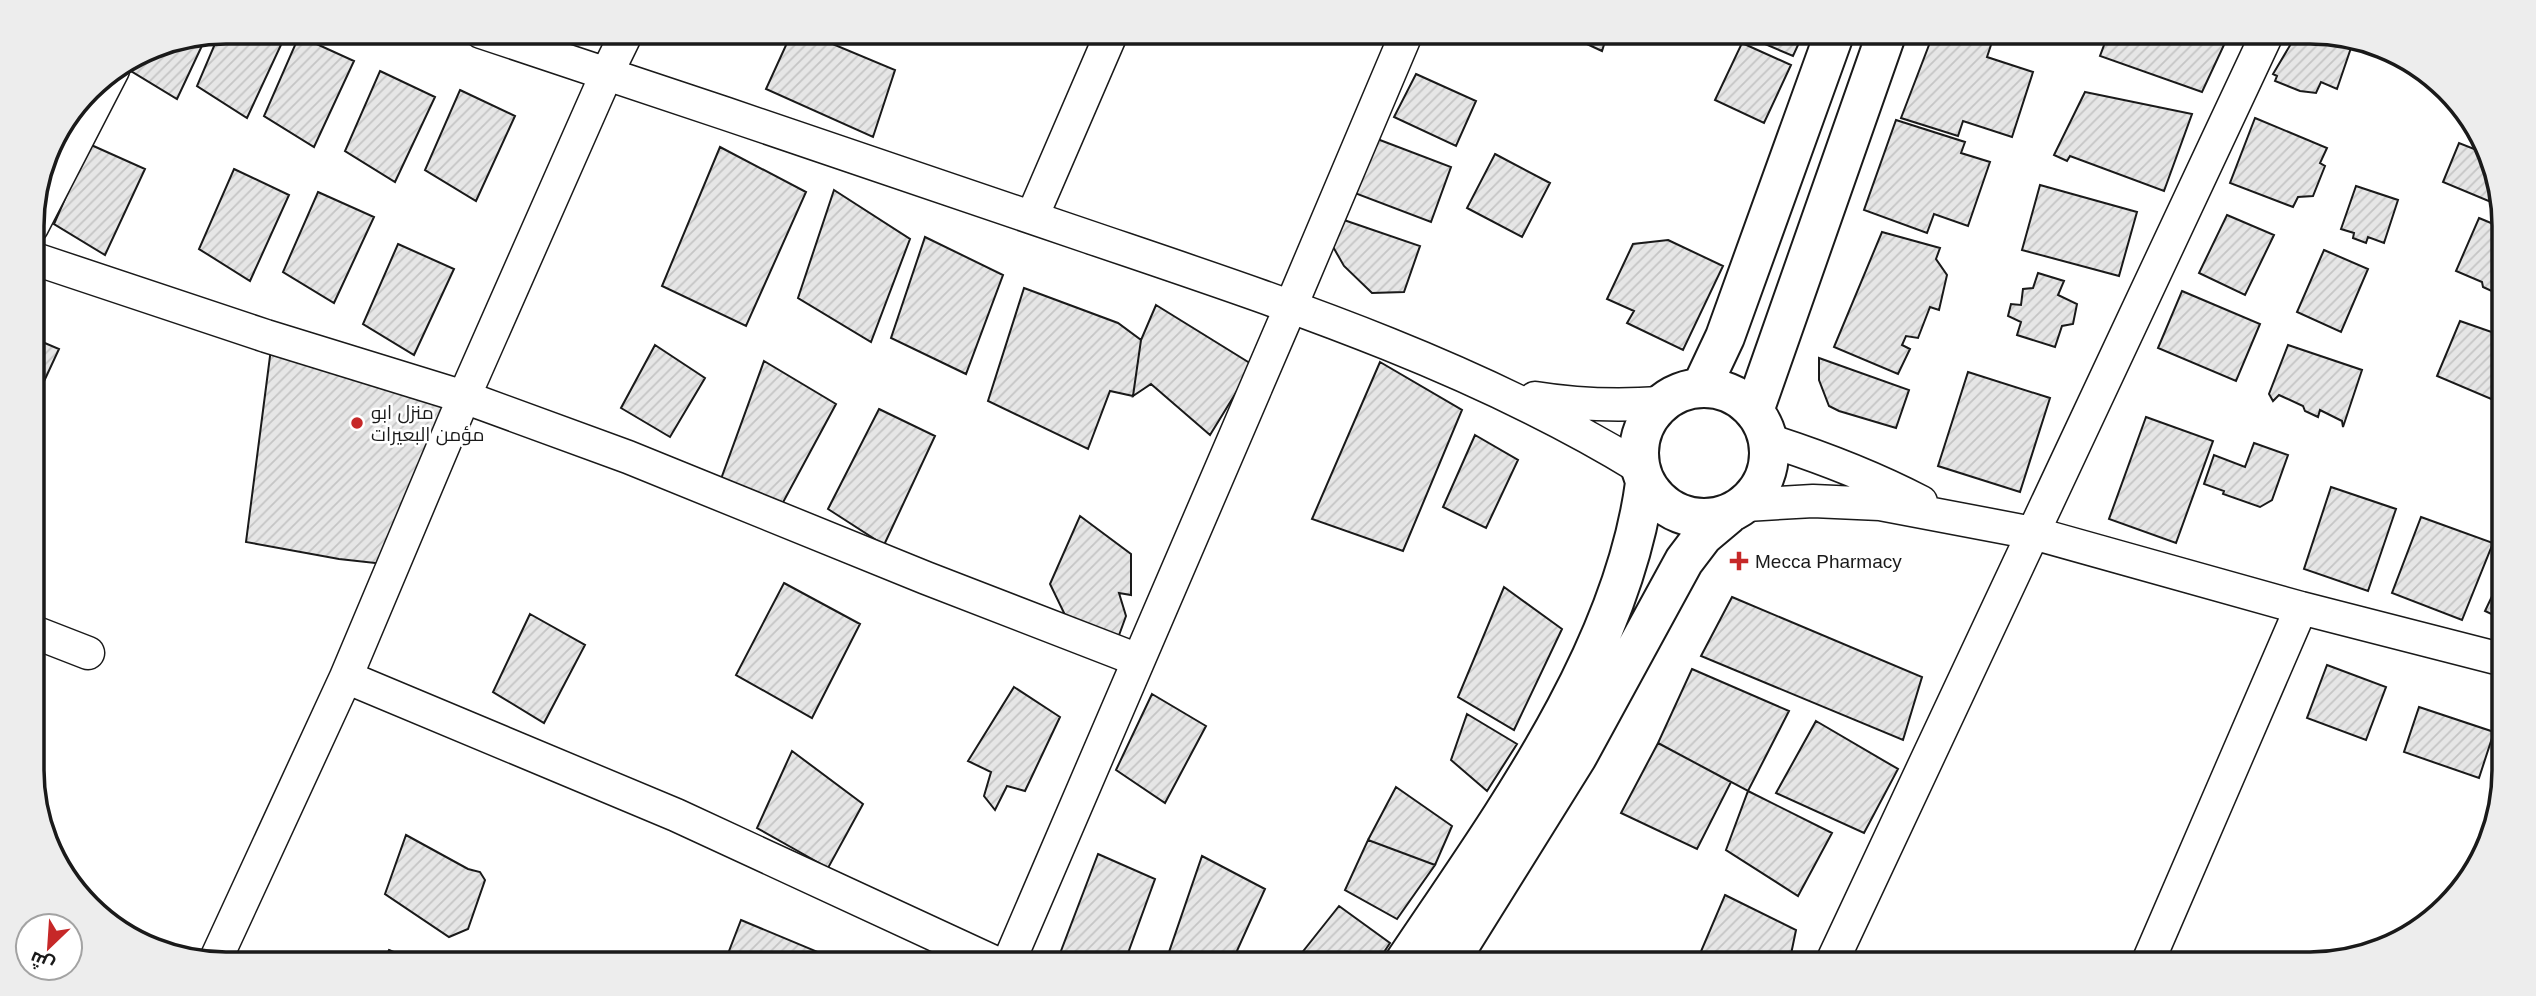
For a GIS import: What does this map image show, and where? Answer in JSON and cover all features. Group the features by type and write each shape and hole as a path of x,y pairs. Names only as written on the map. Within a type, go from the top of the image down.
{"main road":[{"path":"1700,388 1725,337 1831,44"},
{"path":"1455,952 1577,757 1684,561 1703,536 1737,510 1761,486 1769,463 1761,426 1773,352 1882,44"},
{"path":"1725,337 1730,348 1739,356 1751,360 1763,359 1773,352"},
{"path":"1412,952 1554,730 1594,651 1634,544 1642,475 1638,449 1650,416 1661,403 1680,392 1700,388 1720,390 1739,398 1761,426"},
{"path":"1642,475 1656,499 1681,514 1709,519 1737,510"},
{"path":"1634,544 1662,548 1684,561"}],"street":[{"path":"518,44 1291,306 1486,385 1564,423 1642,475"},
{"path":"220,952 346,677 464,397 621,44"},
{"path":"1032,217 1107,44"},
{"path":"1013,952 1401,44"},
{"path":"1837,952 2262,44"},
{"path":"45,203 101,93"},
{"path":"44,262 266,336 464,397 628,457 926,578 1138,660"},
{"path":"1486,385 1529,397 1573,404 1617,406 1661,403"},
{"path":"1761,426 1889,485 1947,516"},
{"path":"1737,510 1813,501 1880,505 1947,516 2033,533 2301,608 2492,657"},
{"path":"2152,952 2301,608"},
{"path":"44,636 88,653"},
{"path":"346,677 676,815 972,952"}],"building":[{"path":"215,44 281,44 247,118 197,86"},
{"path":"296,44 317,44 354,61 314,147 264,116"},
{"path":"787,44 833,44 895,70 873,137 766,89"},
{"path":"1587,44 1604,44 1602,51"},
{"path":"1742,44 1791,65 1764,123 1715,100"},
{"path":"1765,44 1798,44 1793,56"},
{"path":"1929,44 1991,44 1987,57 2033,72 2012,137 1963,121 1958,136 1901,118"},
{"path":"2104,44 2224,44 2202,92 2100,56"},
{"path":"2291,44 2351,48 2337,89 2321,82 2316,93 2300,91 2275,81 2277,76 2273,74"},
{"path":"202,45 177,99 130,71 167,53"},
{"path":"380,71 435,97 395,182 345,151"},
{"path":"1416,74 1476,101 1456,146 1394,117"},
{"path":"460,90 515,116 476,201 425,170"},
{"path":"2085,92 2192,114 2164,191 2070,156 2067,161 2054,155"},
{"path":"2255,118 2327,148 2320,163 2325,166 2313,196 2298,197 2293,207 2230,183"},
{"path":"1896,120 1965,142 1961,153 1990,162 1968,226 1934,214 1927,233 1864,210"},
{"path":"1372,137 1451,167 1431,222 1352,192"},
{"path":"2459,143 2474,149 2486,178 2491,202 2443,182"},
{"path":"89,144 145,169 105,255 54,224"},
{"path":"720,147 806,192 746,326 662,286"},
{"path":"1495,154 1550,183 1522,237 1467,208"},
{"path":"234,169 289,195 250,281 199,249"},
{"path":"2040,185 2137,212 2119,276 2022,250"},
{"path":"2356,186 2398,200 2384,243 2368,237 2366,243 2353,238 2354,233 2341,229"},
{"path":"834,190 910,239 871,342 798,298"},
{"path":"318,192 374,217 334,303 283,272"},
{"path":"2227,215 2274,235 2245,295 2199,273"},
{"path":"2479,218 2492,223 2492,291 2483,287 2482,282 2456,271"},
{"path":"1341,219 1420,246 1404,292 1372,293 1344,266 1332,245"},
{"path":"1882,232 1940,248 1936,259 1947,275 1939,310 1930,307 1918,338 1906,336 1902,345 1910,349 1898,374 1834,347"},
{"path":"925,237 1003,275 966,374 891,338"},
{"path":"1668,240 1723,266 1683,350 1627,323 1634,311 1607,299 1633,244"},
{"path":"398,244 454,269 414,355 363,324"},
{"path":"2324,250 2368,269 2341,332 2297,312"},
{"path":"2038,273 2064,281 2058,295 2077,304 2073,324 2062,326 2055,347 2017,335 2021,322 2008,316 2011,304 2021,305 2023,289 2033,288"},
{"path":"1024,288 1118,323 1141,340 1133,396 1110,391 1088,449 988,401"},
{"path":"2182,291 2260,324 2236,381 2158,348"},
{"path":"1156,305 1253,365 1210,435 1151,384 1133,396 1141,340"},
{"path":"2460,321 2492,332 2492,399 2437,376"},
{"name":"منزل ابو مؤمن البعيرات","path":"273,333 469,386 393,565 339,559 246,542"},
{"path":"44,343 59,349 44,381"},
{"path":"655,345 705,378 670,437 621,408"},
{"path":"2288,345 2362,370 2343,427 2342,421 2320,410 2318,417 2305,411 2303,406 2279,395 2273,401 2269,394"},
{"path":"1819,358 1909,390 1896,428 1829,406 1819,380"},
{"path":"764,361 836,404 780,508 721,479"},
{"path":"1380,362 1462,410 1403,551 1312,519"},
{"path":"1968,372 2050,398 2020,492 1938,466"},
{"path":"879,409 935,436 884,545 828,509"},
{"path":"2146,417 2213,441 2176,543 2109,519"},
{"path":"1475,435 1518,460 1486,528 1443,507"},
{"path":"2254,443 2288,455 2272,500 2260,507 2204,484 2214,455 2245,467"},
{"path":"2331,487 2396,509 2368,591 2304,569"},
{"path":"1080,516 1131,554 1131,595 1119,593 1126,616 1118,638 1065,615 1050,584"},
{"path":"2421,517 2492,543 2462,620 2392,593"},
{"path":"784,583 860,624 812,718 736,675"},
{"path":"1504,587 1562,629 1514,730 1458,697"},
{"path":"2492,596 2492,614 2485,611"},
{"path":"1732,597 1922,677 1903,740 1701,656"},
{"path":"530,614 585,645 544,723 493,692"},
{"path":"2327,665 2386,687 2366,740 2307,718"},
{"path":"1692,669 1789,711 1748,791 1658,743"},
{"path":"1014,687 1060,717 1025,791 1007,786 995,810 984,796 991,772 968,761"},
{"path":"1152,694 1206,726 1165,803 1116,770"},
{"path":"2419,707 2492,731 2479,778 2404,752"},
{"path":"1467,714 1517,744 1487,791 1451,760"},
{"path":"1816,721 1898,769 1864,833 1776,793"},
{"path":"1658,743 1731,782 1697,849 1621,813"},
{"path":"792,751 863,804 828,868 757,828"},
{"path":"1396,787 1452,826 1435,865 1368,840"},
{"path":"1748,791 1832,833 1798,896 1726,850"},
{"path":"406,835 468,869 480,872 485,880 468,929 449,937 385,894"},
{"path":"1368,840 1435,865 1397,919 1345,890"},
{"path":"1098,854 1155,879 1128,952 1061,952"},
{"path":"1202,856 1265,889 1236,952 1169,952"},
{"path":"1725,895 1796,930 1791,952 1701,952"},
{"path":"1339,906 1390,943 1384,952 1303,952"},
{"path":"741,920 818,952 729,952"}],"place":[{"name":"منزل ابو مؤمن البعيرات","path":"357,423"},
{"name":"Mecca Pharmacy","path":"1739,561"}]}
